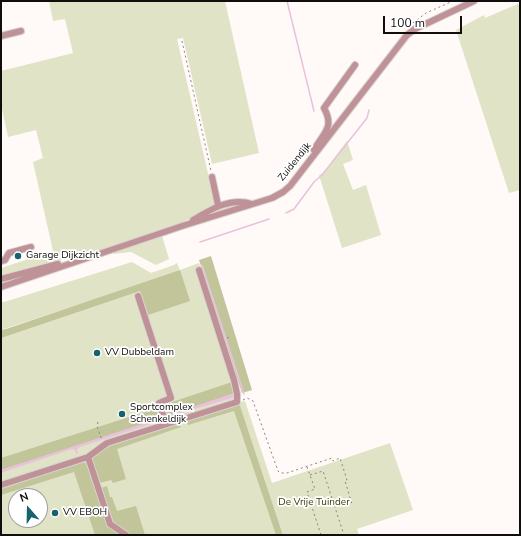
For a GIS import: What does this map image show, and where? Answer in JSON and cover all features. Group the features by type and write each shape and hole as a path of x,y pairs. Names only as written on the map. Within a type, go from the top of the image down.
{"street":[{"name":"Zuidendijk","path":"1,287 182,226 272,198 283,192 290,186 407,35 415,29 474,1"},
{"path":"1,36 21,31"},
{"path":"311,159 315,149 329,126 328,115 324,108 355,65"},
{"path":"212,177 218,205"},
{"path":"182,226 218,205 245,202 252,204"},
{"path":"1,261 5,260 9,253 31,246"},
{"name":"Zuidendijk","path":"1,279 45,267 81,260"},
{"path":"1,485 88,457 107,443 237,402 234,380 198,270"},
{"path":"138,296 171,398 159,403 166,424"},
{"path":"88,457 110,524 126,535"}],"path":[{"path":"182,41 212,177"},
{"path":"237,402 247,398 253,401 280,473 332,458 333,461 340,458 347,480 345,481 352,504"},
{"path":"98,422 97,426 102,442"},
{"path":"307,466 314,489 307,492 321,535"},
{"path":"310,475 323,471 344,535"}],"green space":[{"path":"49,1 225,1 259,153 212,164 183,38 177,39 215,204 213,208 177,225 85,256 62,260 1,276 1,268 53,251 33,162 43,158 36,130 8,137 1,104 1,71 73,53 65,19 53,21"},
{"path":"520,3 520,190 509,193 456,30 484,15 485,18"},
{"path":"347,141 353,160 343,164 353,190 366,185 381,235 342,248 319,175 323,173"},
{"path":"162,236 169,259 156,265 131,252 114,254 112,252"},
{"path":"211,256 252,390 242,393 199,260"},
{"name":"Sportcomplex Schenkeldijk","path":"132,262 151,273 177,263 180,270 199,263 239,402 245,401 272,483 390,443 413,510 357,529 359,535 283,535 247,427 278,535 1,535 1,332 92,300 1,330 1,303"},
{"path":"180,270 190,301 148,315 140,291 1,338 1,330"},
{"path":"232,382 236,394 232,394 165,417 164,413 174,410 172,402"},
{"path":"155,402 159,419 1,470 1,458 148,411 151,409 150,404"},
{"path":"239,403 283,535 276,535 234,411 188,425 185,421"},
{"path":"179,423 181,427 117,449 126,479 113,483 111,480 100,483 92,459 103,448"},
{"path":"81,462 86,463 109,527 119,534 95,535 74,472 23,488 8,488 8,493 1,495 1,489"},
{"path":"107,486 110,497 112,497 117,511 136,506 145,535 130,535 114,523 101,488"}],"shaded area":[{"path":"232,394 234,396 232,398 168,417 168,415"},
{"path":"158,419 157,422 80,447 77,449 77,454 72,449 1,473 1,470"}],"waterway":[{"path":"287,1 314,111"},
{"path":"286,213 294,209 314,182 322,175 367,118 369,110"},
{"path":"200,242 269,219"},
{"path":"202,265 244,394"}],"place":[{"name":"Garage Dijkzicht","path":"18,256"},
{"name":"VV Dubbeldam","path":"97,353"},
{"name":"Sportcomplex Schenkeldijk","path":"122,414"},
{"name":"VV EBOH","path":"55,513"}],"park label":[{"name":"De Vrije Tuinder","path":"314,503"}]}
